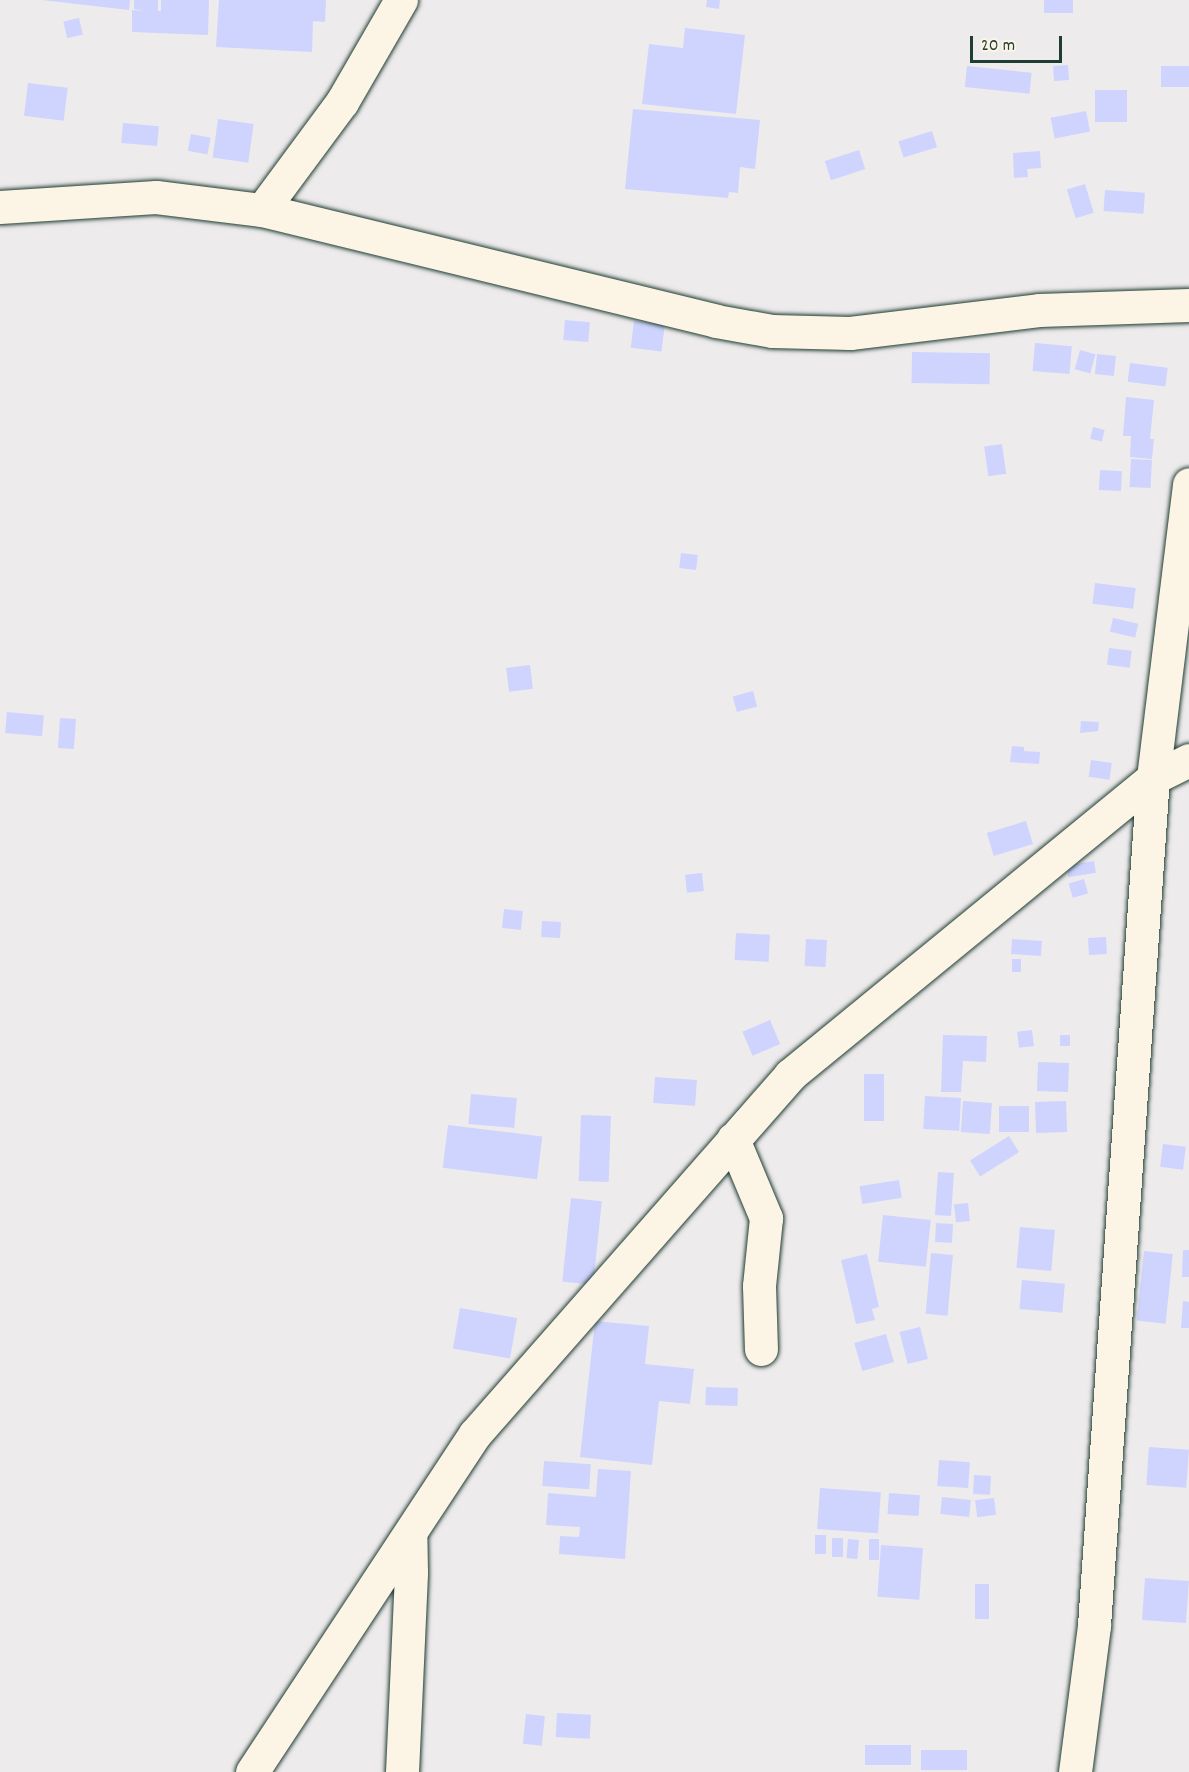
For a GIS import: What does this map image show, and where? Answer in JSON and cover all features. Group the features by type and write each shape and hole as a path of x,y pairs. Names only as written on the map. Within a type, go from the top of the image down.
{"street":[{"path":"262,210 342,102 401,0"},
{"path":"0,207 156,197 262,210 716,321 772,331 850,333 1040,309 1189,305"},
{"path":"1075,1772 1094,1625 1154,778 1189,484"},
{"path":"252,1772 475,1434 790,1075 1154,778 1189,760"},
{"path":"734,1139 766,1218 759,1286 761,1349"},
{"path":"402,1772 411,1572 410,1533"}],"building":[{"path":"42,0 130,0 129,10"},
{"path":"134,0 158,0 158,11 161,11 161,0 209,0 208,35 132,32 132,10 144,11 134,9"},
{"path":"219,0 326,0 325,22 313,21 312,52 216,47"},
{"path":"707,0 720,0 719,9 706,7"},
{"path":"1044,0 1073,0 1073,13 1044,13"},
{"path":"79,18 83,35 67,38 63,22"},
{"path":"685,28 745,35 736,114 642,104 649,44 683,48"},
{"path":"1068,65 1069,80 1054,81 1053,66"},
{"path":"967,66 1032,73 1029,94 965,87"},
{"path":"1161,66 1189,66 1189,87 1161,87"},
{"path":"28,83 68,88 64,121 24,116"},
{"path":"1095,90 1127,90 1127,122 1095,122"},
{"path":"633,109 760,120 755,169 740,167 738,193 729,192 728,198 625,189"},
{"path":"1086,111 1090,132 1055,138 1051,118"},
{"path":"218,119 254,124 248,163 213,158"},
{"path":"123,123 159,126 157,146 121,143"},
{"path":"932,131 937,147 903,157 899,141"},
{"path":"191,134 211,138 207,155 188,151"},
{"path":"859,150 865,169 831,180 825,161"},
{"path":"1040,151 1041,168 1027,169 1028,177 1014,178 1013,153"},
{"path":"1085,184 1094,213 1076,218 1067,190"},
{"path":"1105,190 1145,193 1143,214 1104,211"},
{"path":"565,320 590,322 588,342 563,340"},
{"path":"634,321 665,325 661,352 631,348"},
{"path":"1035,343 1072,346 1069,374 1033,371"},
{"path":"1080,350 1095,354 1090,373 1075,369"},
{"path":"912,352 990,353 989,384 911,383"},
{"path":"1097,354 1116,356 1114,376 1095,374"},
{"path":"1130,363 1168,368 1165,386 1128,382"},
{"path":"1126,397 1154,400 1150,439 1154,439 1152,459 1130,457 1131,436 1123,436"},
{"path":"1093,427 1105,430 1102,442 1090,439"},
{"path":"1002,444 1006,474 988,476 984,447"},
{"path":"1131,459 1152,460 1151,488 1130,487"},
{"path":"1100,470 1122,471 1121,491 1099,490"},
{"path":"681,553 698,555 696,570 679,568"},
{"path":"1095,583 1136,588 1133,609 1092,604"},
{"path":"1113,618 1138,624 1135,637 1110,632"},
{"path":"1109,648 1132,651 1130,668 1107,665"},
{"path":"530,665 533,689 509,692 506,668"},
{"path":"753,691 757,706 737,712 733,696"},
{"path":"7,712 44,715 42,736 5,733"},
{"path":"60,718 76,719 74,749 58,748"},
{"path":"1081,721 1099,722 1098,731 1080,733"},
{"path":"1012,746 1024,747 1024,751 1040,752 1039,764 1010,762"},
{"path":"1091,760 1112,763 1109,780 1089,777"},
{"path":"1026,821 1033,844 994,856 987,833"},
{"path":"1094,861 1096,873 1068,877 1066,865"},
{"path":"702,873 704,891 687,893 685,875"},
{"path":"1084,879 1088,893 1073,898 1069,883"},
{"path":"504,909 523,911 521,930 502,928"},
{"path":"542,921 561,922 560,938 541,937"},
{"path":"736,933 770,935 769,962 735,960"},
{"path":"1106,937 1107,954 1089,955 1088,938"},
{"path":"806,939 827,940 826,967 805,966"},
{"path":"1012,939 1042,941 1041,956 1011,954"},
{"path":"1012,959 1021,959 1021,972 1012,972"},
{"path":"770,1020 780,1044 753,1056 742,1032"},
{"path":"1032,1030 1034,1046 1019,1048 1017,1032"},
{"path":"943,1035 987,1036 986,1062 963,1061 961,1092 941,1092"},
{"path":"1060,1035 1070,1035 1070,1046 1060,1046"},
{"path":"1038,1062 1069,1063 1068,1092 1037,1091"},
{"path":"864,1074 884,1074 884,1121 864,1121"},
{"path":"655,1077 697,1080 695,1106 653,1103"},
{"path":"471,1094 517,1098 514,1128 468,1124"},
{"path":"925,1096 961,1098 959,1131 923,1129"},
{"path":"963,1101 992,1103 990,1134 961,1132"},
{"path":"1066,1101 1067,1132 1036,1133 1035,1102"},
{"path":"999,1106 1029,1106 1029,1132 999,1132"},
{"path":"581,1115 611,1116 609,1182 579,1181"},
{"path":"448,1125 542,1137 537,1179 443,1168"},
{"path":"1009,1136 1019,1152 980,1176 970,1160"},
{"path":"1163,1144 1186,1147 1183,1170 1160,1167"},
{"path":"938,1172 954,1173 951,1216 935,1215"},
{"path":"899,1180 902,1198 862,1204 859,1186"},
{"path":"571,1198 602,1201 593,1285 562,1282"},
{"path":"968,1203 970,1221 956,1222 954,1204"},
{"path":"883,1215 931,1220 926,1267 878,1262"},
{"path":"936,1223 953,1224 952,1243 935,1242"},
{"path":"1020,1227 1055,1230 1051,1271 1016,1268"},
{"path":"1183,1250 1189,1250 1189,1277 1182,1277"},
{"path":"1144,1251 1173,1254 1166,1324 1137,1321"},
{"path":"931,1253 953,1255 948,1316 926,1314"},
{"path":"867,1254 879,1307 872,1309 875,1320 856,1324 841,1260"},
{"path":"1022,1280 1065,1284 1062,1313 1019,1309"},
{"path":"1183,1301 1189,1302 1189,1328 1181,1328"},
{"path":"460,1308 517,1318 510,1358 453,1348"},
{"path":"595,1321 649,1326 645,1364 694,1369 690,1404 659,1401 652,1465 580,1457"},
{"path":"920,1327 928,1359 908,1364 900,1332"},
{"path":"886,1334 894,1362 862,1371 854,1343"},
{"path":"706,1387 738,1388 737,1406 705,1405"},
{"path":"1149,1447 1189,1450 1186,1488 1146,1485"},
{"path":"939,1460 970,1462 968,1488 937,1486"},
{"path":"544,1461 591,1464 589,1489 542,1486"},
{"path":"598,1469 631,1471 625,1559 559,1554 560,1536 579,1537 580,1527 546,1525 548,1493 596,1497"},
{"path":"974,1475 991,1476 990,1495 973,1494"},
{"path":"820,1488 881,1492 878,1533 817,1529"},
{"path":"889,1493 920,1495 918,1516 888,1514"},
{"path":"942,1497 971,1500 969,1517 940,1514"},
{"path":"994,1498 996,1515 977,1517 975,1500"},
{"path":"815,1535 826,1535 826,1554 815,1554"},
{"path":"832,1538 843,1538 843,1557 832,1557"},
{"path":"848,1539 859,1540 857,1559 846,1558"},
{"path":"869,1539 879,1539 879,1560 869,1560"},
{"path":"881,1545 923,1548 919,1600 877,1597"},
{"path":"1145,1578 1189,1581 1186,1623 1142,1620"},
{"path":"975,1584 989,1584 989,1619 975,1619"},
{"path":"557,1713 591,1715 590,1739 556,1737"},
{"path":"526,1714 545,1716 542,1746 523,1744"},
{"path":"865,1745 911,1745 911,1765 865,1765"},
{"path":"921,1750 967,1750 967,1770 921,1770"}]}
